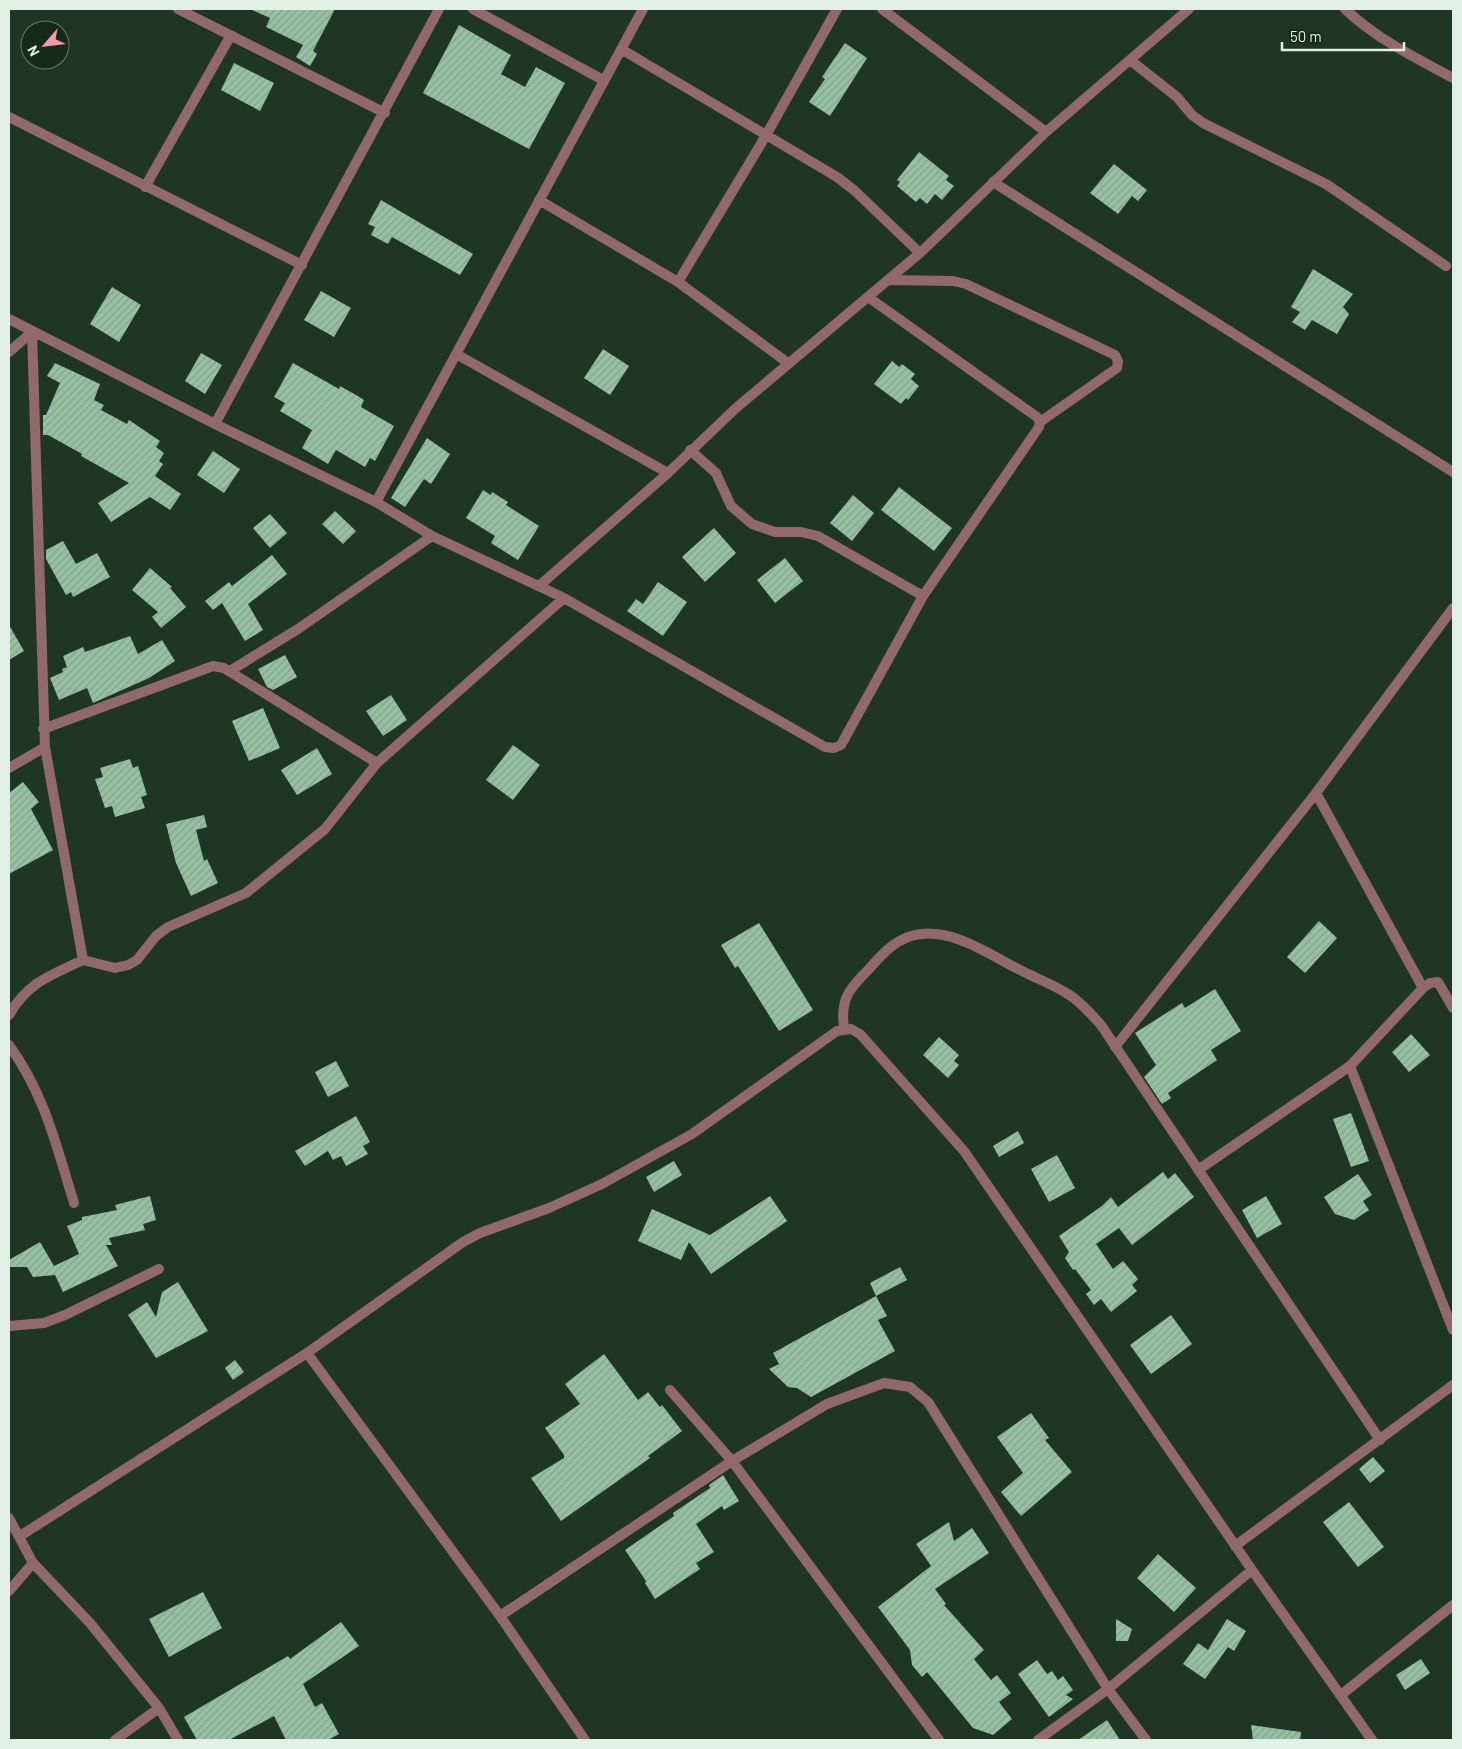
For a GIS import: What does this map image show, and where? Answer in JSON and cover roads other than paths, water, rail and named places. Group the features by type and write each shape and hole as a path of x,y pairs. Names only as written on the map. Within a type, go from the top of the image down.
{"street":[{"path":"178,9 384,113"},
{"path":"215,424 302,266 439,9"},
{"path":"473,9 603,80"},
{"path":"376,502 643,9"},
{"path":"678,282 765,137 837,9"},
{"path":"882,9 1046,132"},
{"path":"539,586 668,473 690,450 788,363 920,253 1046,132 1190,9"},
{"path":"1345,9 1367,29 1384,41 1453,78"},
{"path":"145,187 231,36"},
{"path":"621,49 765,137 837,177 855,191 920,253"},
{"path":"1130,60 1177,97 1192,115 1326,184 1446,266"},
{"path":"9,117 302,266"},
{"path":"993,182 1453,472"},
{"path":"539,200 678,282 788,363"},
{"path":"9,319 215,424 376,502 432,536 564,598 825,747 834,748 841,745 923,596 1040,422 1117,368 1118,361 1115,356 966,284 889,280"},
{"path":"868,298 1037,417 1040,422"},
{"path":"9,352 32,332"},
{"path":"32,332 45,747 83,960"},
{"path":"456,354 668,473"},
{"path":"690,450 716,473 731,506 752,524 775,532 801,532 818,536 923,596"},
{"path":"230,671 298,630 432,536"},
{"path":"9,1015 18,999 32,985 83,960 115,968 128,965 137,960 156,936 168,927 246,893 325,829 377,763 564,598"},
{"path":"1115,1047 1316,793 1453,608"},
{"path":"44,729 213,666 230,671 377,763"},
{"path":"9,768 45,747"},
{"path":"1316,793 1423,988"},
{"path":"844,1028 842,1010 848,994 860,977 890,946 921,934 942,935 962,941 1068,994 1087,1010 1115,1047 1380,1440"},
{"path":"1198,1170 1350,1066 1423,988 1430,983 1438,982 1453,1008"},
{"path":"20,1536 307,1353 463,1242 480,1233 550,1208 602,1184 692,1134 837,1031 844,1028 860,1034 964,1151 1235,1546 1372,1740"},
{"path":"9,1045 23,1065 44,1105 74,1203"},
{"path":"1350,1066 1453,1330"},
{"path":"9,1326 44,1323 65,1315 159,1269"},
{"path":"307,1353 500,1616 584,1740"},
{"path":"500,1616 732,1461 799,1419 858,1392 884,1383 903,1384 918,1391 928,1402 1108,1689 1146,1740"},
{"path":"1235,1546 1453,1385"},
{"path":"670,1390 732,1461 939,1740"},
{"path":"9,1518 33,1563 90,1623 159,1708 178,1740"},
{"path":"9,1591 33,1563"},
{"path":"1038,1740 1108,1689 1252,1570"},
{"path":"1340,1695 1453,1605"},
{"path":"115,1740 159,1708"}]}
